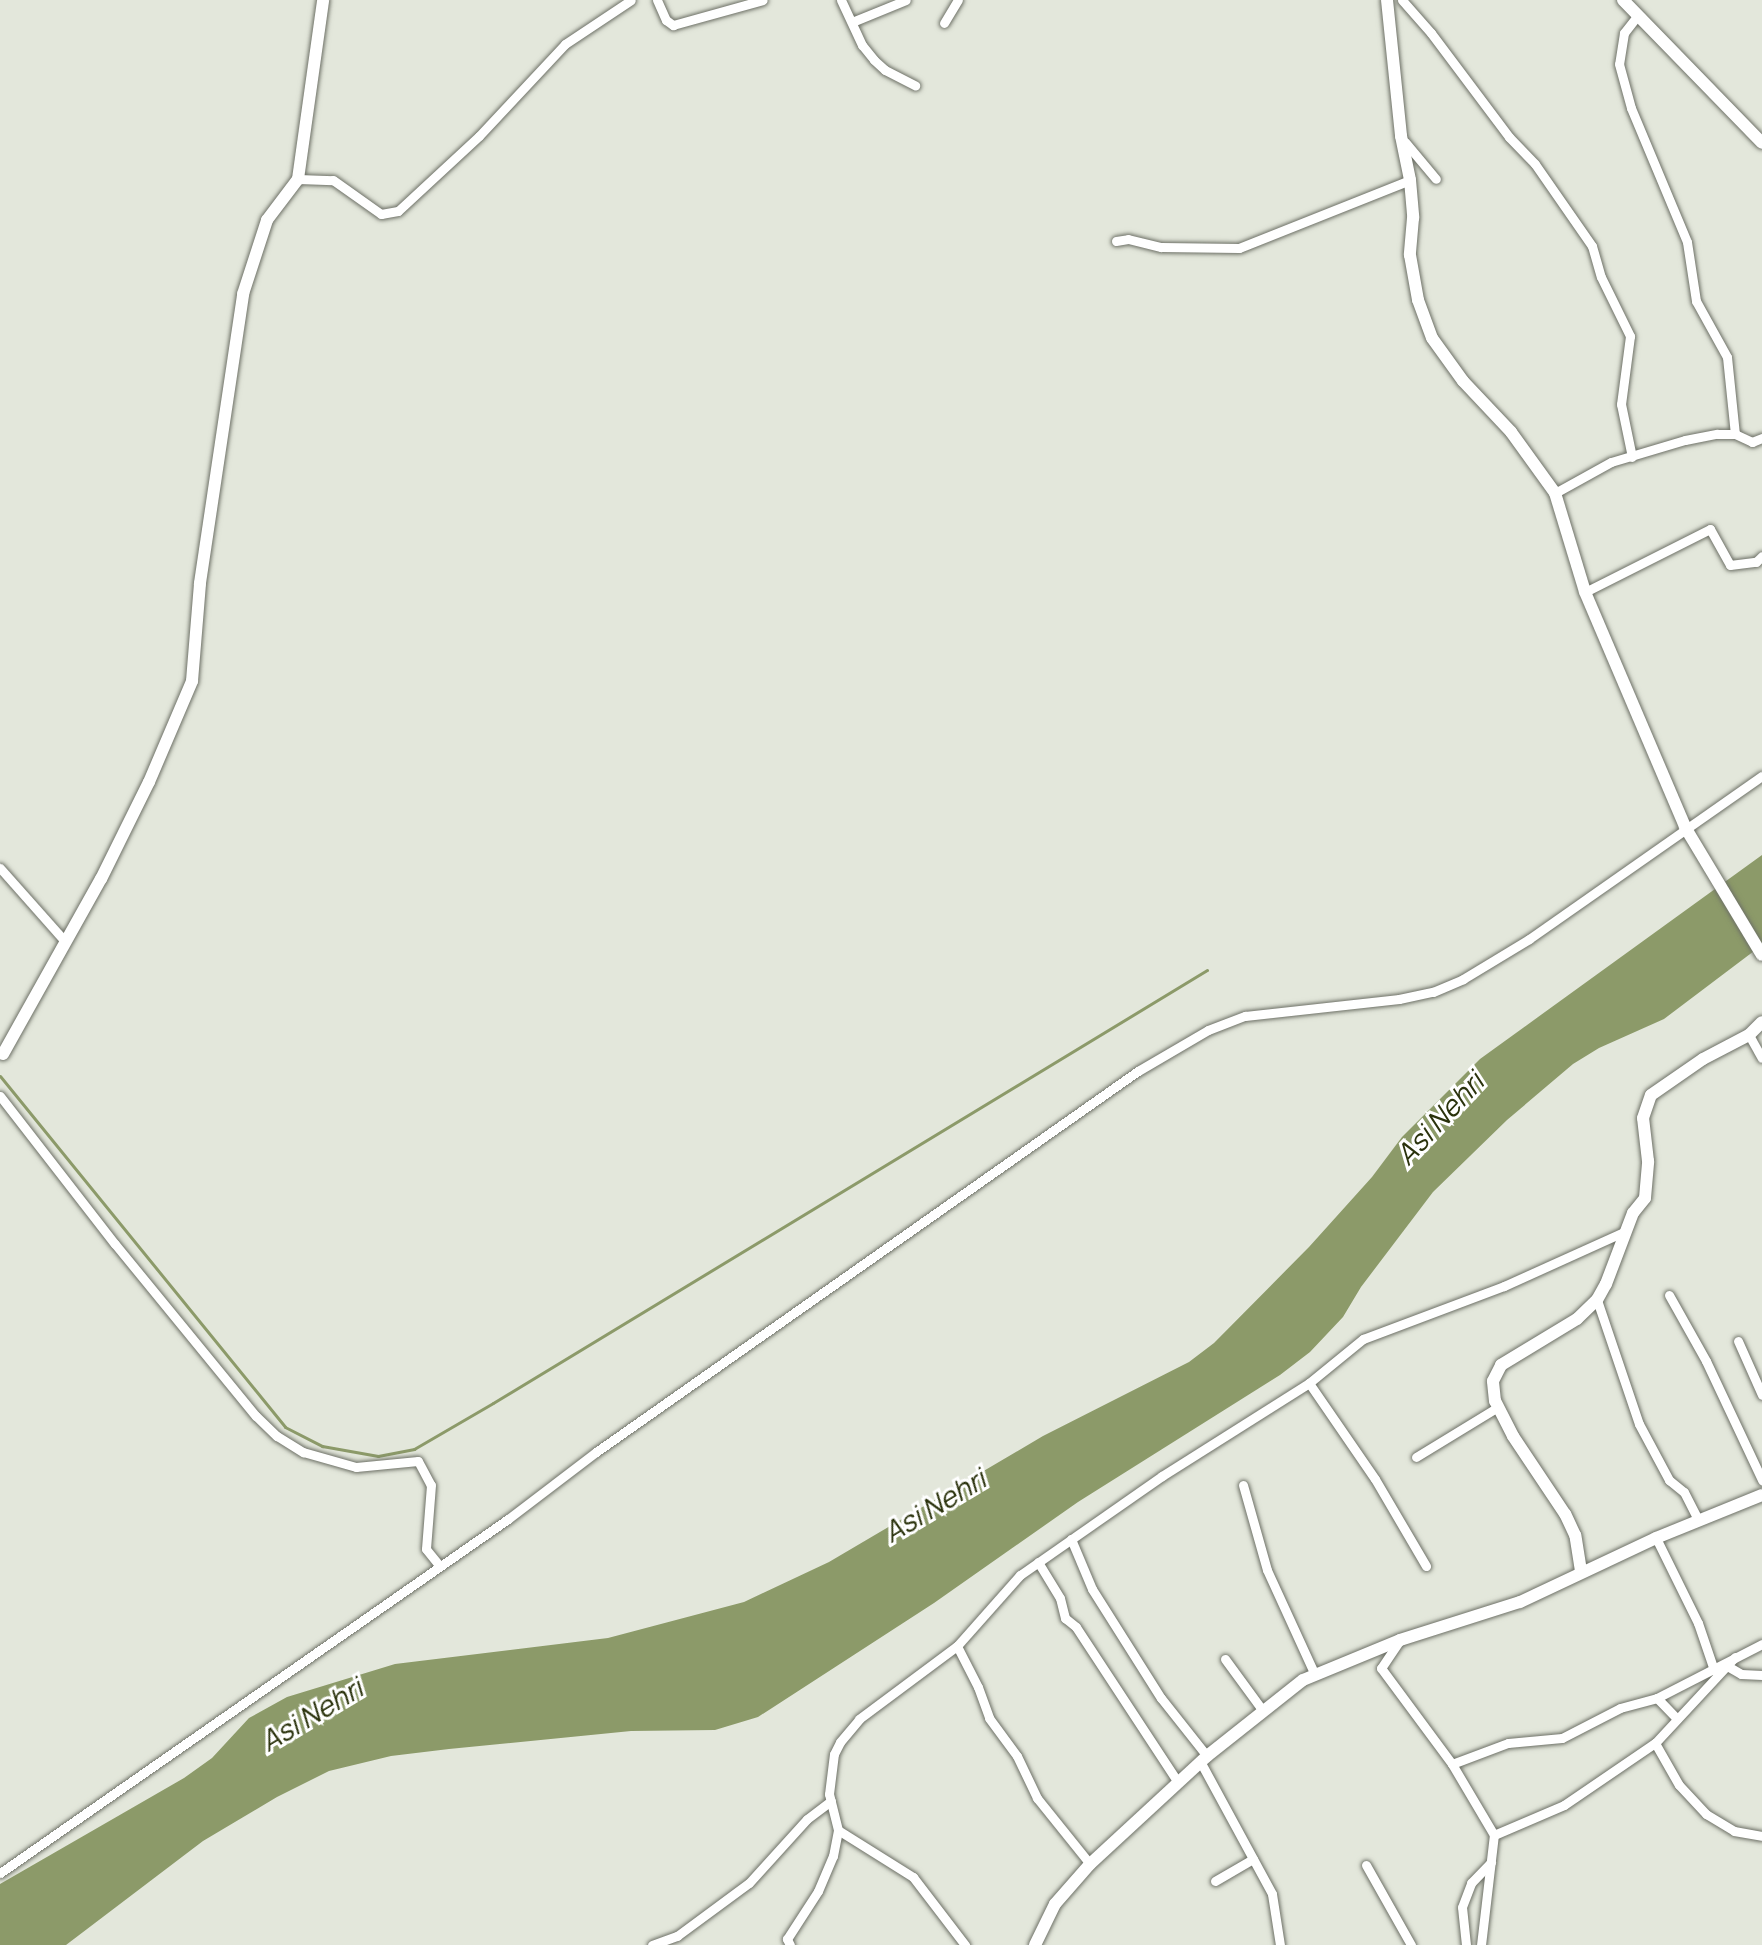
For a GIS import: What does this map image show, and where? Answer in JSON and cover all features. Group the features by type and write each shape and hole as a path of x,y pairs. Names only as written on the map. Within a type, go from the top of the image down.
{"street":[{"path":"2,1057 64,940 101,879 149,782 192,681 200,583 243,294 267,220 298,179 323,0"},
{"path":"298,179 333,180 381,214 398,211 479,136 565,44 631,0"},
{"path":"657,0 666,20 673,25 763,0"},
{"path":"841,0 874,60 885,70 915,85"},
{"path":"852,22 906,0"},
{"path":"944,23 958,0"},
{"path":"1387,0 1401,136 1410,180 1413,218 1410,255 1418,300 1432,338 1463,381 1511,432 1555,493 1585,592 1688,833 1762,955"},
{"path":"1402,0 1431,33 1509,137 1535,164 1592,246 1601,277 1630,336 1621,404 1632,457"},
{"path":"1623,0 1762,143"},
{"path":"1638,15 1624,33 1619,64 1631,108 1687,242 1696,301 1727,357 1735,434"},
{"path":"1401,136 1436,179"},
{"path":"1116,241 1128,239 1161,247 1239,248 1410,180"},
{"path":"1555,493 1611,462 1685,440 1735,434 1752,442 1762,438"},
{"path":"1585,592 1710,529 1730,565 1756,562 1762,556"},
{"path":"0,1873 440,1566 862,1263 933,1218 1068,1117 1179,1046 1245,1016 1382,1002 1445,987 1529,939 1688,833 1762,776"},
{"path":"0,868 64,940"},
{"path":"1581,1571 1581,1554 1565,1514 1521,1450 1498,1407 1493,1381 1501,1365 1577,1319 1597,1300 1633,1213 1645,1198 1648,1161 1643,1118 1651,1095 1703,1059 1749,1035 1762,1022"},
{"path":"1749,1035 1762,1058"},
{"path":"0,1096 125,1256 256,1416 277,1436 303,1452 356,1467 418,1461 431,1485 426,1549 440,1566"},
{"path":"790,1945 787,1939 818,1891 838,1830 831,1801 834,1754 840,1742 859,1719 957,1646 1020,1575 1309,1383 1363,1339 1504,1286 1626,1231"},
{"path":"1669,1295 1706,1361 1762,1480"},
{"path":"1597,1300 1639,1424 1669,1480 1684,1492 1698,1520"},
{"path":"1738,1341 1762,1395"},
{"path":"1309,1383 1375,1479 1426,1566"},
{"path":"1416,1457 1498,1407"},
{"path":"1243,1485 1267,1570 1315,1675"},
{"path":"1038,1943 1055,1904 1090,1864 1204,1760 1263,1711 1315,1675 1400,1640 1520,1602 1572,1579 1581,1571 1762,1495"},
{"path":"1656,1538 1715,1666 1712,1681"},
{"path":"1071,1539 1092,1589 1204,1760 1272,1894 1280,1945"},
{"path":"1038,1562 1060,1598 1065,1618 1081,1635 1178,1782"},
{"path":"1400,1640 1381,1668 1452,1764 1494,1835 1481,1945"},
{"path":"1452,1764 1508,1743 1562,1738 1620,1708 1657,1698 1762,1644"},
{"path":"957,1646 978,1687 989,1718 1017,1756 1037,1798 1090,1864"},
{"path":"1494,1835 1564,1805 1655,1743 1712,1681 1729,1667 1735,1657"},
{"path":"1225,1659 1263,1711"},
{"path":"1729,1667 1741,1674 1762,1675"},
{"path":"1657,1698 1677,1719"},
{"path":"1655,1743 1684,1792 1706,1814 1734,1831 1762,1836"},
{"path":"652,1945 677,1936 749,1883 807,1819 831,1801"},
{"path":"838,1830 913,1877 966,1944"},
{"path":"1215,1881 1253,1859"},
{"path":"1466,1945 1462,1907 1471,1883 1491,1862"},
{"path":"1366,1865 1411,1945"}],"water":[{"name":"Asi Nehri","path":"1762,855 1762,945 1664,1019 1599,1048 1573,1064 1507,1120 1433,1192 1361,1287 1343,1317 1310,1352 1280,1375 1078,1502 934,1603 758,1717 715,1730 631,1731 449,1749 391,1756 329,1771 277,1797 203,1841 66,1945 0,1945 0,1884 184,1778 212,1758 249,1718 287,1697 395,1664 608,1638 744,1602 829,1562 1043,1436 1189,1362 1214,1343 1309,1247 1372,1177 1402,1137 1480,1059"}],"waterway":[{"path":"0,1076 285,1427 322,1446 378,1456 414,1449 493,1403 1207,970"}]}
